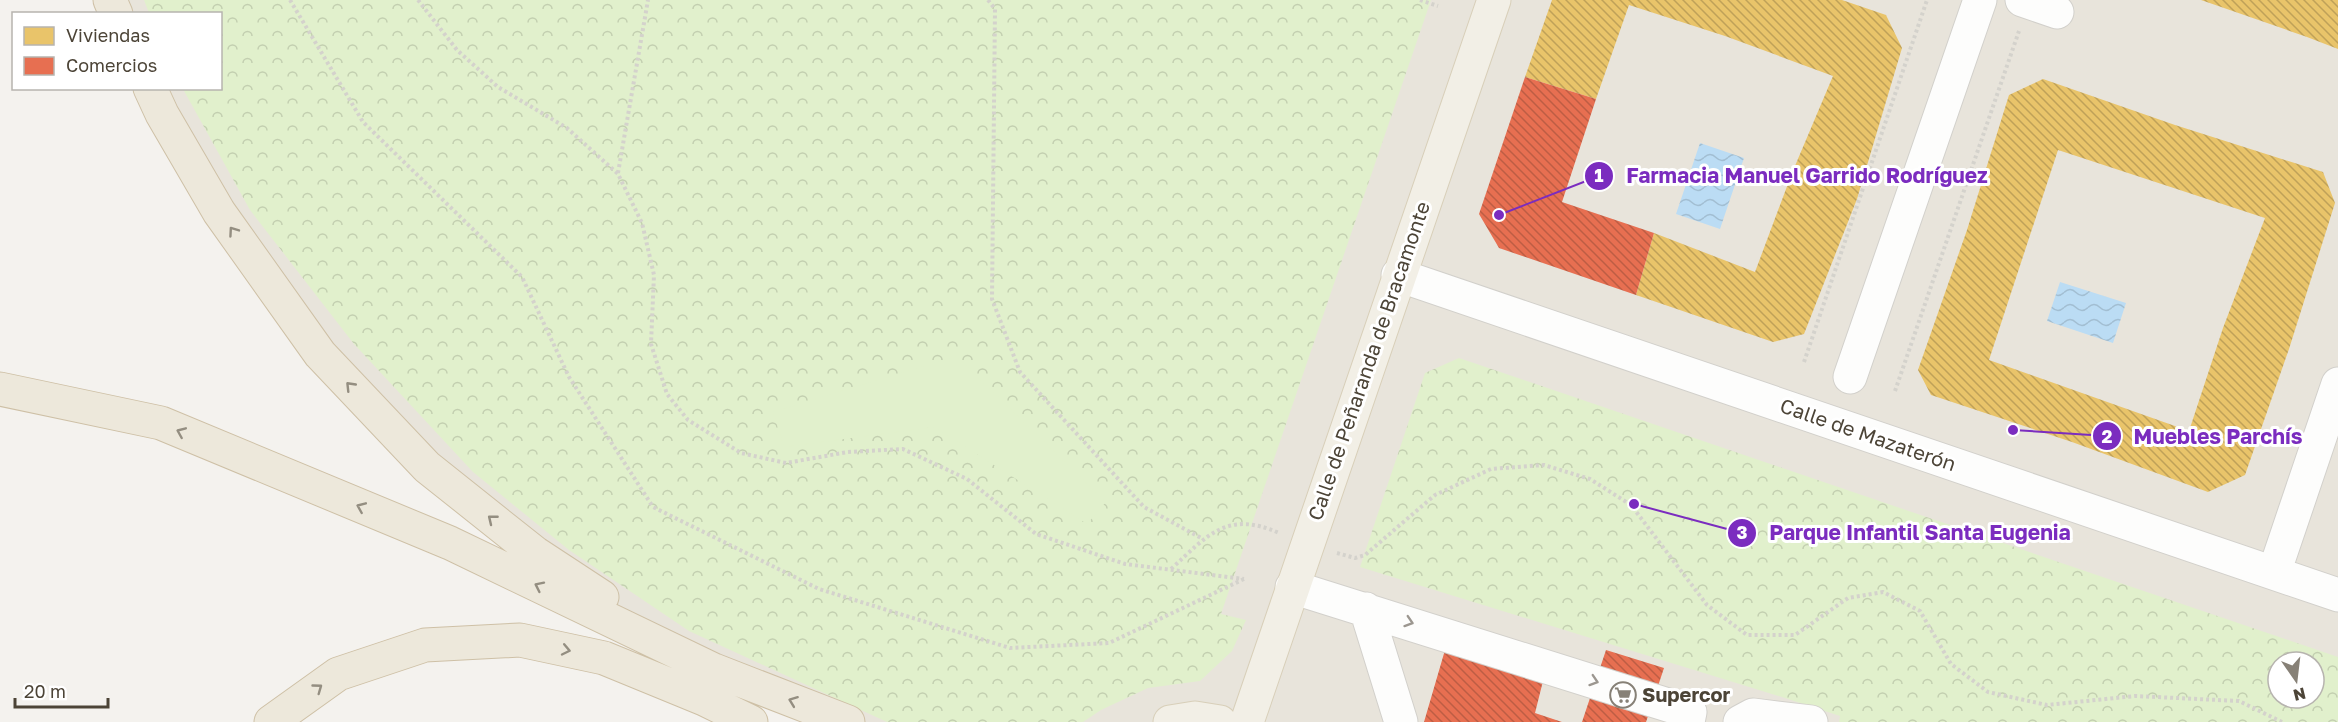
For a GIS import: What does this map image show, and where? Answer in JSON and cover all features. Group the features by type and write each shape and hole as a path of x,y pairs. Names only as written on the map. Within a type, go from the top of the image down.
{"highway":[{"path":"151,90 162,114 219,212 320,354 427,467 535,553 714,670"},
{"path":"0,389 161,423 450,543 714,670 848,722"},
{"path":"271,722 338,674 425,645 520,640 604,658 704,699 751,722"}],"main road":[{"name":"Calle de Peñaranda de Bracamonte","path":"1247,722 1398,275 1494,0"},
{"path":"1170,722 1195,718 1220,722"}],"street":[{"path":"1850,377 1980,0"},
{"name":"Calle de Mazaterón","path":"1398,275 2338,595"},
{"path":"2274,573 2338,384"},
{"path":"1292,587 1690,712 1688,722"},
{"path":"1366,609 1401,722"},
{"path":"1740,722 1753,715 1811,722"}],"path":[{"path":"290,0 363,122 522,277 569,377 653,507 819,589 1010,648 1109,643 1244,579 1125,564 1036,534 968,479 903,449 848,452 786,463 741,453 688,420 667,394 651,344 654,275 642,224 618,174 567,128 498,87 457,50 418,0"},
{"path":"618,174 648,0"},
{"path":"988,0 995,9 992,299 1020,372 1144,507 1203,539"},
{"path":"1420,0 1438,6"},
{"path":"1804,362 1927,0"},
{"path":"1895,391 2036,5"},
{"path":"1365,555 1435,495 1491,469 1544,465 1590,479 1631,505 1707,605 1747,635 1795,635 1848,598 1882,592 1920,611 1951,664 1988,692 2047,705 2135,696 2239,701 2283,722"},
{"path":"1171,569 1203,539 1237,523 1262,526"}],"shaded area":[{"path":"110,0 2338,0 2338,722 848,722 714,670 535,553 320,354 151,90 222,90 222,12 116,12"}],"green space":[{"path":"144,0 1431,0 1221,614 1246,620 1232,651 1200,681 1148,688 1101,710 1083,722 887,722 689,631 569,550 473,472 354,344 250,210 184,90 222,90 222,12 149,12"},
{"path":"956,356 1106,502 1087,524 934,427 784,447 773,412"},
{"path":"1459,358 2317,650 2266,650 2266,710 2326,710 2326,653 2338,657 2338,722 1839,722 1840,716 1785,698 1360,567 1425,373"}],"water":[{"path":"1700,143 1744,158 1720,229 1676,214"},
{"path":"2060,282 2126,303 2113,343 2047,321"}],"building: Viviendas":[{"path":"1552,0 1842,0 1886,15 1902,48 1857,199 1804,334 1773,342 1636,295 1654,233 1755,272 1792,173 1833,76 1725,36 1629,5 1596,99 1525,77"},
{"path":"2201,0 2338,0 2338,49 2307,37"},
{"path":"2043,79 2175,125 2323,172 2335,203 2289,349 2245,475 2208,492 2072,442 1931,395 1918,370 1967,230 2009,95","holes":["2058,150 2265,218 2223,328 2189,431 1989,360"]}],"building: Comercios":[{"path":"1525,77 1596,99 1562,202 1654,233 1636,295 1499,248 1479,214"},
{"path":"1445,650 1543,681 1535,713 1562,722 1424,722"},
{"name":"Supercor","path":"1606,650 1664,668 1646,722 1582,722"}],"place":[{"name":"Farmacia Manuel Garrido Rodríguez","path":"1499,215"},
{"name":"Muebles Parchís","path":"2013,430"},
{"name":"Parque Infantil Santa Eugenia","path":"1634,504"},
{"name":"Supercor","path":"1623,695"}]}
